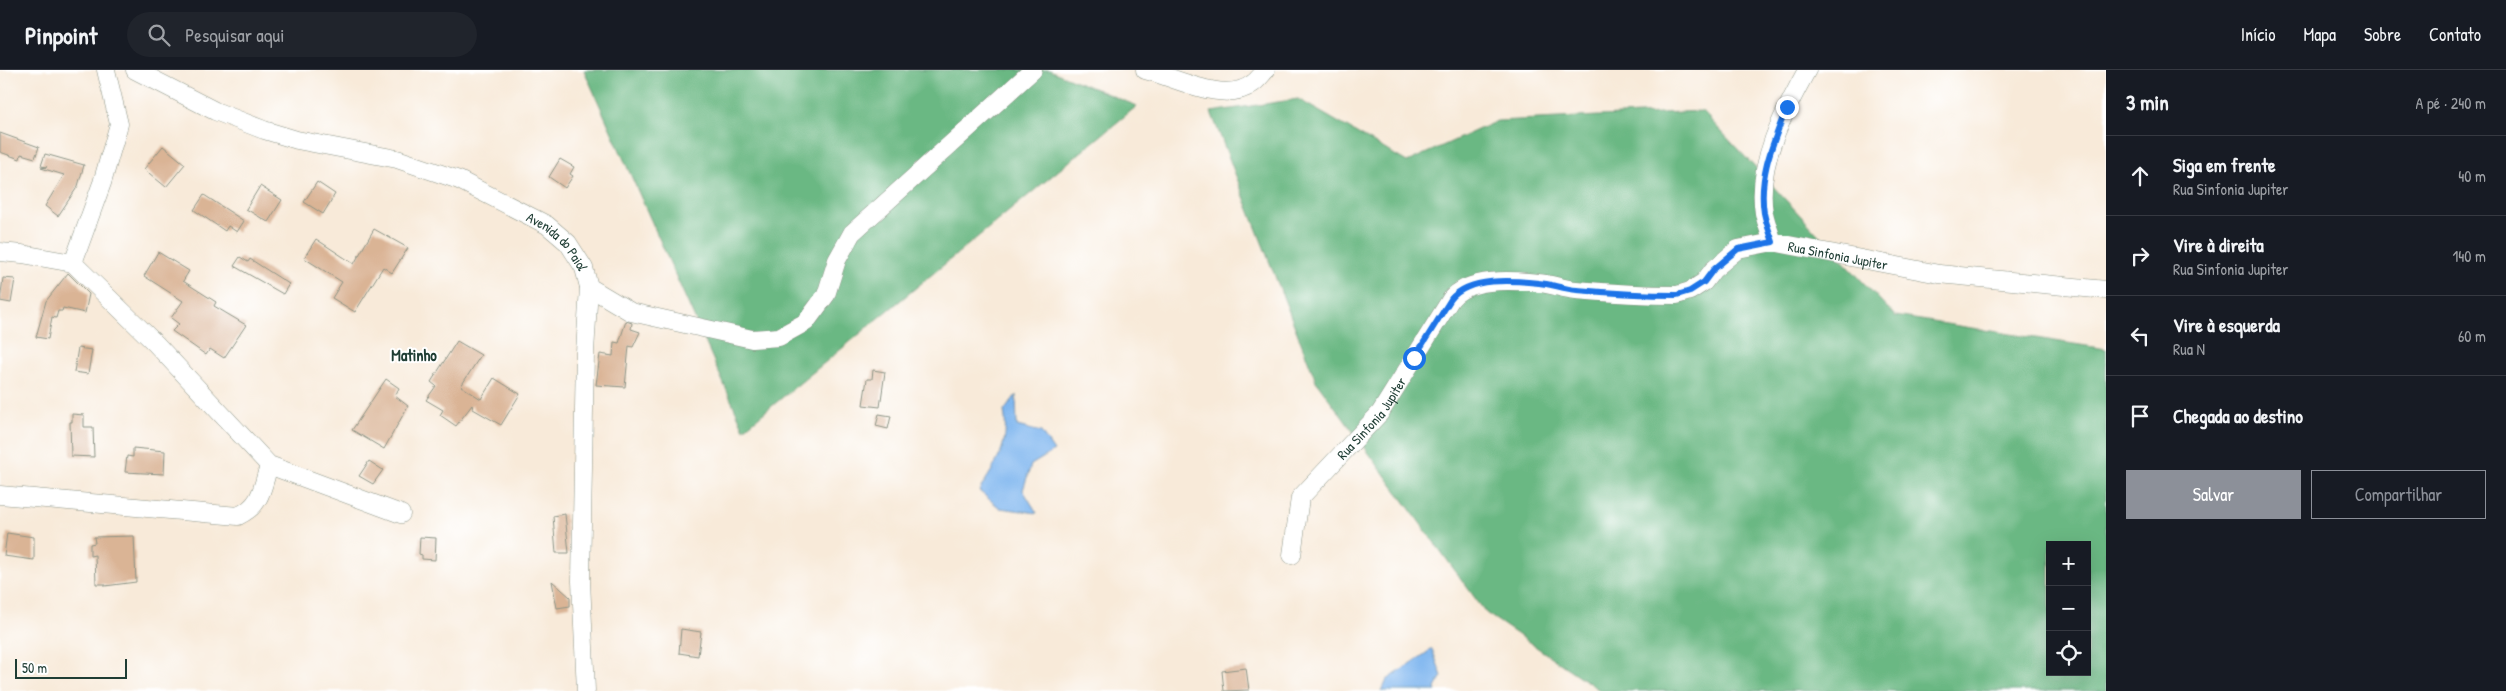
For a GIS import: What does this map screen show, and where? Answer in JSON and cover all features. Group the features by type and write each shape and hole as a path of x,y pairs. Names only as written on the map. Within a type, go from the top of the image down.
{"street":[{"path":"73,263 102,183 119,124 106,70"},
{"name":"Avenida do Paiol","path":"135,70 215,111 264,130 297,140 398,159 459,180 547,225 568,243 584,268 589,287 584,352 581,581 586,691"},
{"path":"589,287 631,312 752,340 779,337 806,322 826,295 837,260 852,233 1033,70"},
{"path":"1144,70 1220,92 1235,92 1252,84 1266,70"},
{"path":"1773,242 1764,213 1763,184 1767,161 1787,107 1807,70"},
{"name":"Rua Sinfonia Jupiter","path":"1292,555 1300,498 1380,413 1457,291 1471,286 1486,283 1524,282 1575,290 1677,295 1690,291 1704,282 1713,270 1738,249 1773,242 1939,274 2106,290"},
{"path":"0,252 73,263 156,344 269,465 401,514"},
{"path":"0,495 238,516 252,510 259,499 269,465"}],"green space":[{"path":"584,70 1049,70 1137,106 744,429"},
{"path":"1298,99 1407,162 1497,121 1702,111 1895,316 2106,349 2106,691 1601,691 1486,613 1316,381 1211,112"}],"water":[{"path":"1016,395 1017,426 1041,432 1054,451 1031,465 1023,490 1037,513 1000,508 979,491 1000,454 1005,434 1004,411"},
{"path":"1432,649 1442,676 1435,688 1436,691 1382,691 1387,680"}],"building":[{"path":"0,133 39,147 35,158 21,154 20,159 0,152"},
{"path":"163,146 185,164 166,187 144,169"},
{"path":"45,154 84,165 78,186 58,216 45,206 64,175 41,168 47,167 41,166"},
{"path":"560,159 574,167 570,174 573,176 565,188 549,177"},
{"path":"317,182 335,194 323,214 304,202"},
{"path":"260,186 282,200 268,222 246,209"},
{"path":"204,195 244,221 237,232 228,226 225,231 194,210"},
{"path":"374,229 408,248 392,273 383,267 355,312 332,298 342,282 304,258 316,239 354,264"},
{"path":"158,252 189,271 183,281 216,302 214,306 246,325 224,358 210,349 206,355 172,331 179,324 171,318 183,301 144,276"},
{"path":"240,257 248,262 250,259 289,284 283,294 234,266"},
{"path":"68,273 89,294 85,313 63,308 62,311 58,311 56,318 52,317 48,339 36,337 46,301"},
{"path":"3,278 15,279 11,303 0,301"},
{"path":"626,321 632,323 631,329 640,332 633,347 629,346 625,387 596,385 600,354 613,356 614,342 619,343"},
{"path":"457,341 481,355 461,386 481,399 494,378 520,394 501,425 473,409 472,405 456,426 440,415 443,410 426,400 436,386 431,382"},
{"path":"78,348 92,350 88,374 74,372"},
{"path":"873,370 885,372 880,407 863,405 867,379 872,379"},
{"path":"386,379 399,388 395,396 408,406 384,449 352,430"},
{"path":"72,414 84,415 84,427 93,427 94,457 71,456 70,422 72,422"},
{"path":"879,414 891,416 888,429 876,426"},
{"path":"133,448 165,451 164,474 125,472 127,456 133,457"},
{"path":"369,461 383,470 373,484 359,476"},
{"path":"565,514 569,553 556,553 553,516"},
{"path":"7,533 34,537 34,560 4,556"},
{"path":"134,536 136,582 105,586 105,584 96,584 95,555 90,556 90,544 95,543 94,537"},
{"path":"420,537 436,538 435,560 422,559 422,555 419,554"},
{"path":"552,581 570,597 570,606 557,608"},
{"path":"681,629 701,632 698,656 679,653"},
{"path":"1246,668 1249,690 1224,691 1222,671"}],"district":[{"name":"Matinho","path":"414,355"}],"route":[{"path":"1414,358 1457,291 1471,286 1486,283 1540,283 1575,290 1625,294 1677,295 1690,291 1704,282 1713,270 1738,249 1773,242 1764,213 1763,184 1767,161 1787,107"}]}
